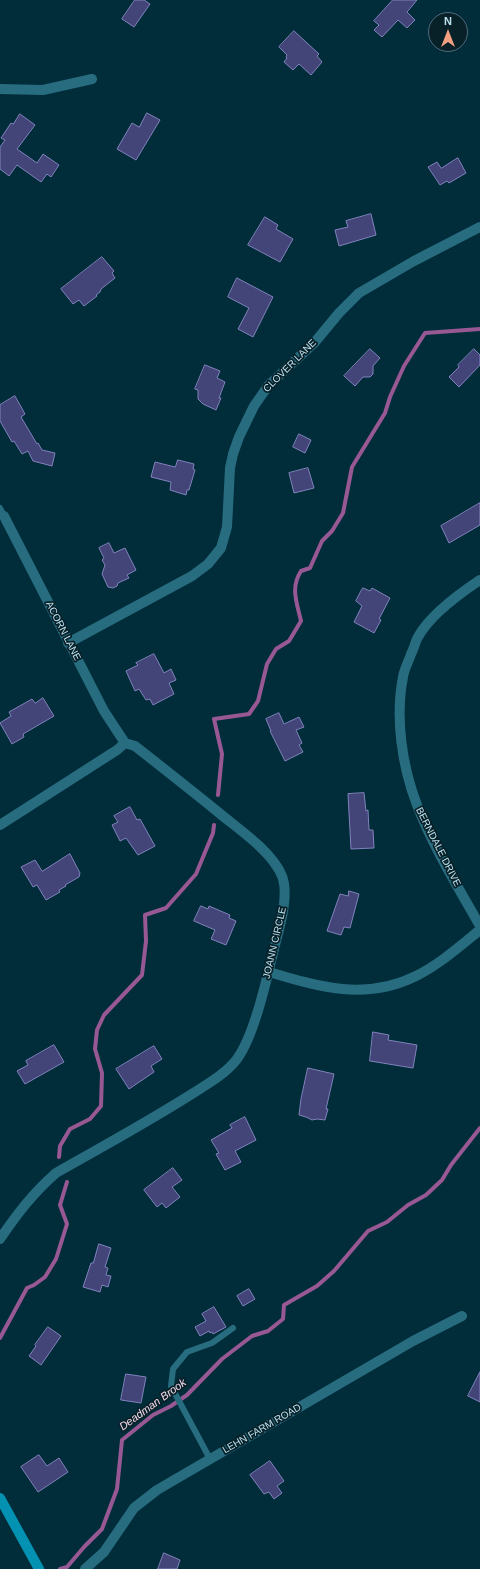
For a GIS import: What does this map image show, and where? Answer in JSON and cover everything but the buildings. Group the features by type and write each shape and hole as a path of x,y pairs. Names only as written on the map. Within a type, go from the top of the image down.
{"street":[{"path":"0,89 43,90 92,80"},
{"name":"CLOVER LANE","path":"68,643 192,576 208,564 221,548 227,527 230,468 239,437 254,406 268,386 315,342 339,313 359,293 414,261 480,227"},
{"name":"ACORN LANE","path":"2,512 104,711 125,743"},
{"name":"BERNDALE DRIVE","path":"480,580 443,608 418,637 403,675 400,697 400,723 403,751 417,805 433,840 480,926"},
{"path":"0,825 117,750 125,743"},
{"name":"JOANN CIRCLE","path":"0,1239 20,1210 43,1184 56,1173 161,1113 204,1086 237,1060 246,1045 269,972 284,901 282,876 261,848 241,830 135,746 125,743"},
{"path":"269,972 326,987 348,990 373,990 396,985 417,976 441,961 480,930"},
{"name":"LEHN FARM ROAD","path":"85,1569 104,1552 134,1508 157,1490 413,1341 462,1316"},
{"path":"0,1498 39,1569"}],"lane":[{"path":"210,1458 171,1386 174,1369 187,1352 212,1343 233,1328"}],"waterway":[{"path":"218,795 222,754 214,719 249,714 258,701 267,664 276,649 289,641 301,621 295,596 298,577 301,571 310,568 322,541 332,531 343,513 352,467 385,413 390,397 404,366 425,333 480,329"},
{"path":"59,1157 60,1146 70,1129 90,1119 101,1106 102,1073 95,1049 97,1030 104,1015 142,975 146,941 145,915 166,908 196,874 213,833 214,825"},
{"name":"Deadman Brook","path":"60,1569 67,1567 102,1529 117,1489 122,1440 153,1415 171,1406 187,1395 222,1359 252,1336 268,1331 283,1319 284,1305 317,1286 334,1271 368,1231 387,1222 408,1205 426,1195 442,1180 451,1165 480,1128"},
{"path":"0,1338 27,1288 45,1277 56,1259 67,1224 60,1205 67,1182"}]}
